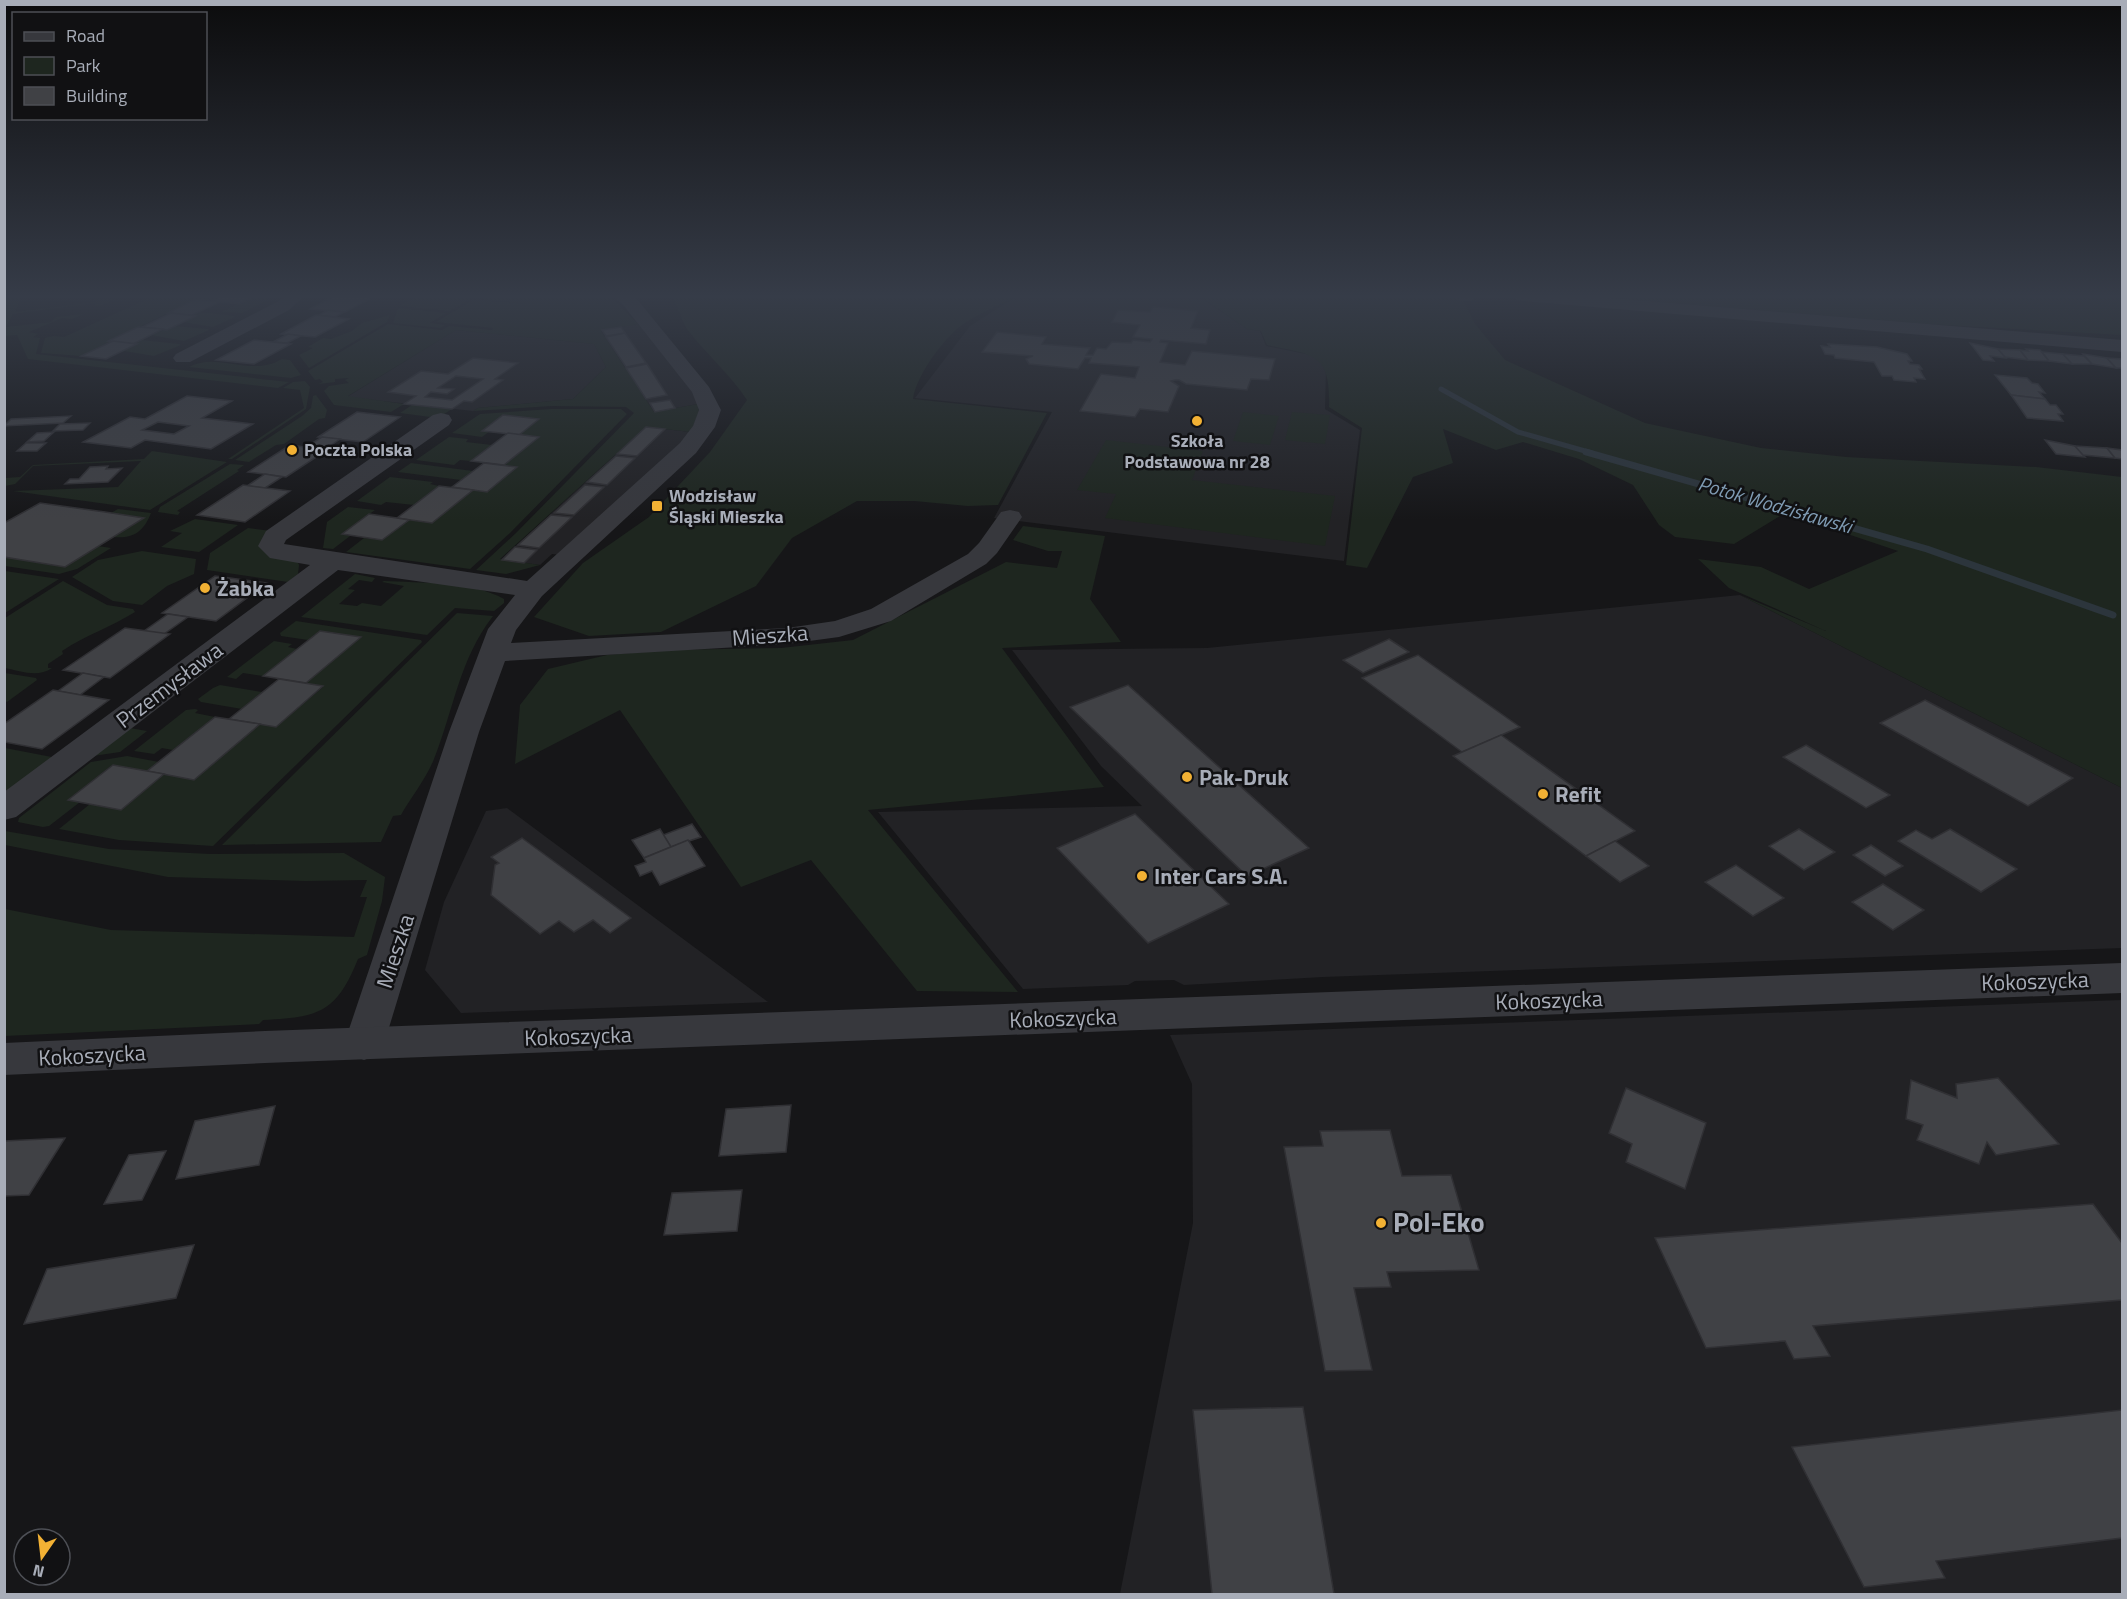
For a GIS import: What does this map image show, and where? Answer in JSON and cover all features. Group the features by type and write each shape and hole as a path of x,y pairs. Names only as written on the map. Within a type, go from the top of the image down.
{"street":[{"name":"Mieszka","path":"364,1044 464,732 502,629 533,590 688,448 704,427 710,410 702,392 685,371"},
{"path":"441,420 275,536 271,546 279,553 533,590"},
{"name":"Mieszka","path":"493,653 787,636 839,629 881,615 977,559 988,548 1010,517"},
{"name":"Przemysława","path":"4,809 333,561"},
{"name":"Kokoszycka","path":"4,1059 2122,978"}],"shaded area":[{"path":"390,371 602,371 573,399 478,408 473,411 347,397"},
{"path":"627,371 676,371 693,392 698,404 654,412"},
{"name":"Szkoła Podstawowa nr 28","path":"936,371 1326,371 1325,409 1360,430 1344,561 994,518 1052,412 915,398"},
{"path":"646,427 691,432 679,447 561,555 552,554 540,565 500,560"},
{"path":"1740,595 2122,788 2122,948 1323,977 1184,985 1174,980 1135,981 1128,985 1023,989 878,812 1142,806 1101,766 1012,650 1207,648"},
{"path":"507,808 768,1002 461,1013 425,970 444,902 486,811"},
{"path":"2122,1000 2122,1594 1120,1594 1193,1223 1192,1084 1170,1035"}],"green space":[{"path":"128,371 186,371 289,382 278,388"},
{"path":"223,371 298,371 301,375 291,378"},
{"path":"308,371 390,371 348,396 404,404 391,412 334,405 324,391 329,386 349,383 345,380 349,378 318,384 323,382 320,379 315,380"},
{"path":"602,371 627,371 654,412 698,404 699,411 691,432 646,427 500,559 540,565 506,574 476,570 516,533 634,413 626,407 552,406 473,411 478,408 573,399"},
{"path":"724,371 924,371 913,399 1047,413 998,505 968,506 914,501 857,501 792,538 756,586 661,632 589,636 534,617 583,563 649,517 710,452 747,400"},
{"path":"1324,371 1529,371 1645,423 1761,448 1846,457 2036,467 2122,477 2122,788 1740,595 1826,631 1729,588 1698,559 1761,567 1809,589 1898,551 1785,513 1734,544 1675,537 1659,525 1633,485 1579,459 1523,442 1496,450 1443,429 1453,463 1413,477 1367,568 1346,565 1362,428 1329,407 1327,376"},
{"path":"305,381 310,387 306,409 232,459 228,459 304,408 300,390 283,388 293,382"},
{"path":"316,395 327,410 325,418 319,419 284,444 276,445 249,462 235,460 302,416 311,408 313,396"},
{"path":"412,405 452,409 438,418 400,413"},
{"path":"551,409 621,409 627,414 510,533 470,569 346,552 364,538 382,540 409,520 432,523 473,490 487,492 517,467 504,465 538,438 519,435 539,419 503,415 483,430 490,431 482,437 452,433 480,414"},
{"path":"1243,412 1279,416 1270,445 1233,441"},
{"path":"1292,412 1330,415 1325,444 1285,440"},
{"path":"449,437 468,439 466,442 492,445 471,461 460,460 454,465 416,460"},
{"path":"1106,440 1203,451 1192,480 1335,496 1325,546 1105,518 1116,494 1077,490"},
{"path":"152,451 227,462 150,510 13,491 118,487 141,461 33,466 15,484 5,486 5,478 20,477 33,465 144,459"},
{"path":"411,463 473,471 461,480 398,472"},
{"path":"230,464 244,465 237,470 239,471 177,511 180,512 178,515 158,512 160,507"},
{"path":"390,477 433,482 430,484 439,486 414,505 386,502 381,505 357,501"},
{"path":"348,507 375,510 342,534 350,536 333,549 323,548 327,522"},
{"path":"118,509 151,513 145,525 137,532 127,537 113,537 144,518 111,513"},
{"path":"195,519 238,525 199,552 161,547 182,533 170,531"},
{"path":"1023,526 1105,536 1090,599 1121,642 1002,648 1104,787 868,810 1018,992 917,991 811,860 741,887 620,710 515,764 520,705 548,669 607,655 668,650 781,648 853,640 1006,562 1057,568 1062,551 1048,551 1013,540"},
{"path":"248,528 271,531 297,560 298,574 288,582 207,570 210,553"},
{"path":"98,546 111,548 77,569 59,574 5,566 4,557 65,567"},
{"path":"142,551 196,559 194,574 167,586 142,605 113,601 72,577 98,560"},
{"path":"5,571 59,579 5,613"},
{"path":"355,574 375,578 372,582 359,580 348,589 355,590 339,604 357,606 362,603 381,606 404,586 382,582 384,581 462,586 491,593 504,599 504,603 494,611 455,608 427,635 301,617"},
{"path":"63,581 107,605 133,609 135,612 62,651 63,654 48,664 48,668 52,668 47,671 29,673 5,668 5,618"},
{"path":"457,613 493,616 472,650 431,766 401,815 393,816 381,842 222,845"},
{"path":"296,621 421,640 422,642 213,846 119,840 59,829 90,804 121,810 164,774 194,780 260,724 276,727 323,687 306,683 360,637 320,631 308,640 281,636 280,633"},
{"path":"274,641 292,644 288,647 297,649 263,676 243,673 236,679 227,677"},
{"path":"5,673 37,680 7,702 5,701"},
{"path":"220,685 262,692 242,709 201,702 198,699"},
{"path":"186,710 198,710 195,713 215,717 173,750 162,748 154,754 134,751"},
{"path":"130,728 147,731 120,752 93,756"},
{"path":"5,748 57,758 5,797"},
{"path":"127,756 159,762 147,771 112,765 69,799 80,802 49,826 18,822 19,818 91,762"},
{"path":"5,831 109,849 210,854 344,853 385,877 382,901 367,955 358,959 342,991 333,1002 311,1014 263,1020 259,1024 5,1036 5,909 111,930 354,937 367,897 360,897 367,880 306,881 168,877 5,845"}],"building":[{"path":"421,371 448,374 453,371 507,371 495,379 503,380 472,402 464,401 452,409 404,404 416,396 388,392","holes":["456,376 483,379 452,400 425,397 431,392 447,394 454,389 438,388"]},
{"path":"628,371 651,371 667,395 646,399"},
{"path":"1138,371 1272,371 1269,380 1251,379 1247,390 1186,384 1179,380 1171,381 1179,386 1168,412 1140,409 1135,417 1080,411 1101,374 1135,378"},
{"path":"1879,371 1920,371 1925,379 1914,378 1916,382 1894,380 1892,376 1882,376"},
{"path":"1995,375 2027,378 2032,383 2038,384 2045,393 2039,392 2045,399 2011,395"},
{"path":"2011,395 2045,399 2050,405 2056,405 2063,414 2058,414 2063,421 2027,418"},
{"path":"187,396 232,401 202,418 253,424 211,449 145,440 131,448 83,442 130,417 145,419","holes":["158,422 189,426 174,434 142,430"]},
{"path":"670,400 675,408 655,412 650,403"},
{"path":"357,412 400,417 363,442 318,437"},
{"path":"503,415 539,419 519,435 482,431"},
{"path":"71,416 63,423 4,426 11,419"},
{"path":"90,423 83,430 53,431 60,424"},
{"path":"646,427 665,429 637,456 617,454"},
{"path":"54,432 44,441 27,442 37,433"},
{"path":"508,433 539,437 504,465 471,461"},
{"path":"322,437 340,439 324,450 306,447"},
{"path":"2045,440 2075,446 2085,457 2056,454"},
{"path":"26,443 46,443 37,451 17,451"},
{"path":"290,445 327,450 286,477 248,472"},
{"path":"2075,446 2107,448 2115,458 2083,455"},
{"path":"2107,448 2122,450 2122,459 2115,458"},
{"path":"616,456 635,458 607,485 587,482"},
{"path":"484,463 517,467 487,492 452,487"},
{"path":"108,466 106,469 122,468 108,482 65,484 70,479 79,479 90,467"},
{"path":"265,474 282,477 265,488 247,486"},
{"path":"243,485 290,491 245,522 197,515"},
{"path":"585,485 604,487 574,515 554,513"},
{"path":"439,486 473,490 432,523 397,518"},
{"path":"40,503 144,518 65,567 4,557 4,523"},
{"path":"369,514 409,520 382,540 342,534"},
{"path":"551,515 572,517 539,548 518,545"},
{"path":"515,547 537,550 524,563 502,560"},
{"path":"215,576 267,583 216,621 162,613"},
{"path":"168,614 188,617 164,634 144,631"},
{"path":"125,628 170,634 110,678 63,670"},
{"path":"320,631 361,637 306,683 263,676"},
{"path":"1389,639 1409,652 1363,673 1343,660"},
{"path":"1418,655 1520,727 1462,752 1362,678"},
{"path":"83,673 104,677 80,695 58,691"},
{"path":"279,679 323,686 276,727 229,719"},
{"name":"Pak-Druk","path":"1128,685 1309,848 1247,876 1070,707"},
{"path":"53,690 109,700 42,749 4,742 4,724"},
{"path":"1925,700 2073,778 2028,806 1880,723"},
{"path":"215,717 260,724 194,780 147,771"},
{"name":"Refit","path":"1501,735 1635,831 1586,856 1453,756"},
{"path":"1806,745 1890,795 1866,808 1783,757"},
{"path":"113,765 164,774 121,810 68,800"},
{"name":"Inter Cars S.A.","path":"1135,814 1229,904 1148,943 1057,848"},
{"path":"692,824 701,837 671,847 663,835"},
{"path":"660,829 671,847 644,858 632,840"},
{"path":"1799,829 1835,852 1804,870 1769,846"},
{"path":"1950,829 2017,869 1981,892 1898,841 1916,830 1932,839"},
{"path":"522,838 631,918 610,933 593,920 574,932 559,921 540,934 491,895 495,865 499,863 491,857"},
{"path":"688,840 705,866 660,885 652,871 640,876 635,866 646,862 644,858"},
{"path":"1615,841 1649,866 1620,882 1586,856"},
{"path":"1871,845 1903,866 1885,876 1853,855"},
{"path":"1736,865 1784,898 1753,916 1705,882"},
{"path":"1883,884 1924,910 1893,930 1852,902"},
{"path":"1998,1078 2059,1144 1996,1155 1987,1142 1979,1164 1917,1140 1923,1125 1906,1119 1911,1080 1957,1098 1956,1084"},
{"path":"1626,1088 1706,1123 1685,1189 1626,1162 1632,1144 1609,1133"},
{"path":"791,1105 786,1152 719,1156 726,1109"},
{"path":"275,1106 259,1165 176,1179 195,1121"},
{"name":"Pol-Eko","path":"1390,1130 1402,1176 1451,1175 1479,1270 1387,1272 1391,1287 1354,1288 1372,1370 1325,1371 1284,1147 1323,1146 1320,1131"},
{"path":"65,1138 29,1195 4,1196 4,1141"},
{"path":"166,1151 142,1200 104,1204 129,1155"},
{"path":"742,1190 737,1231 664,1235 672,1193"},
{"path":"2093,1204 2122,1243 2122,1300 1813,1326 1830,1356 1794,1359 1785,1341 1706,1348 1655,1238"},
{"path":"194,1245 176,1298 24,1324 47,1269"},
{"path":"1303,1407 1334,1594 1212,1594 1193,1410"},
{"path":"2122,1410 2122,1538 1936,1561 1945,1578 1864,1587 1792,1447"}],"waterway":[{"name":"Potok Wodzisławski","path":"1441,389 1518,432 1592,453"},
{"name":"Potok Wodzisławski","path":"1586,452 1927,549 2113,615"}],"place":[{"name":"Szkoła Podstawowa nr 28","path":"1197,421"},
{"name":"Poczta Polska","path":"292,450"},
{"name":"Wodzisław Śląski Mieszka","path":"657,506"},
{"name":"Żabka","path":"205,588"},
{"name":"Pak-Druk","path":"1187,777"},
{"name":"Refit","path":"1543,794"},
{"name":"Inter Cars S.A.","path":"1142,876"},
{"name":"Pol-Eko","path":"1381,1223"}]}
